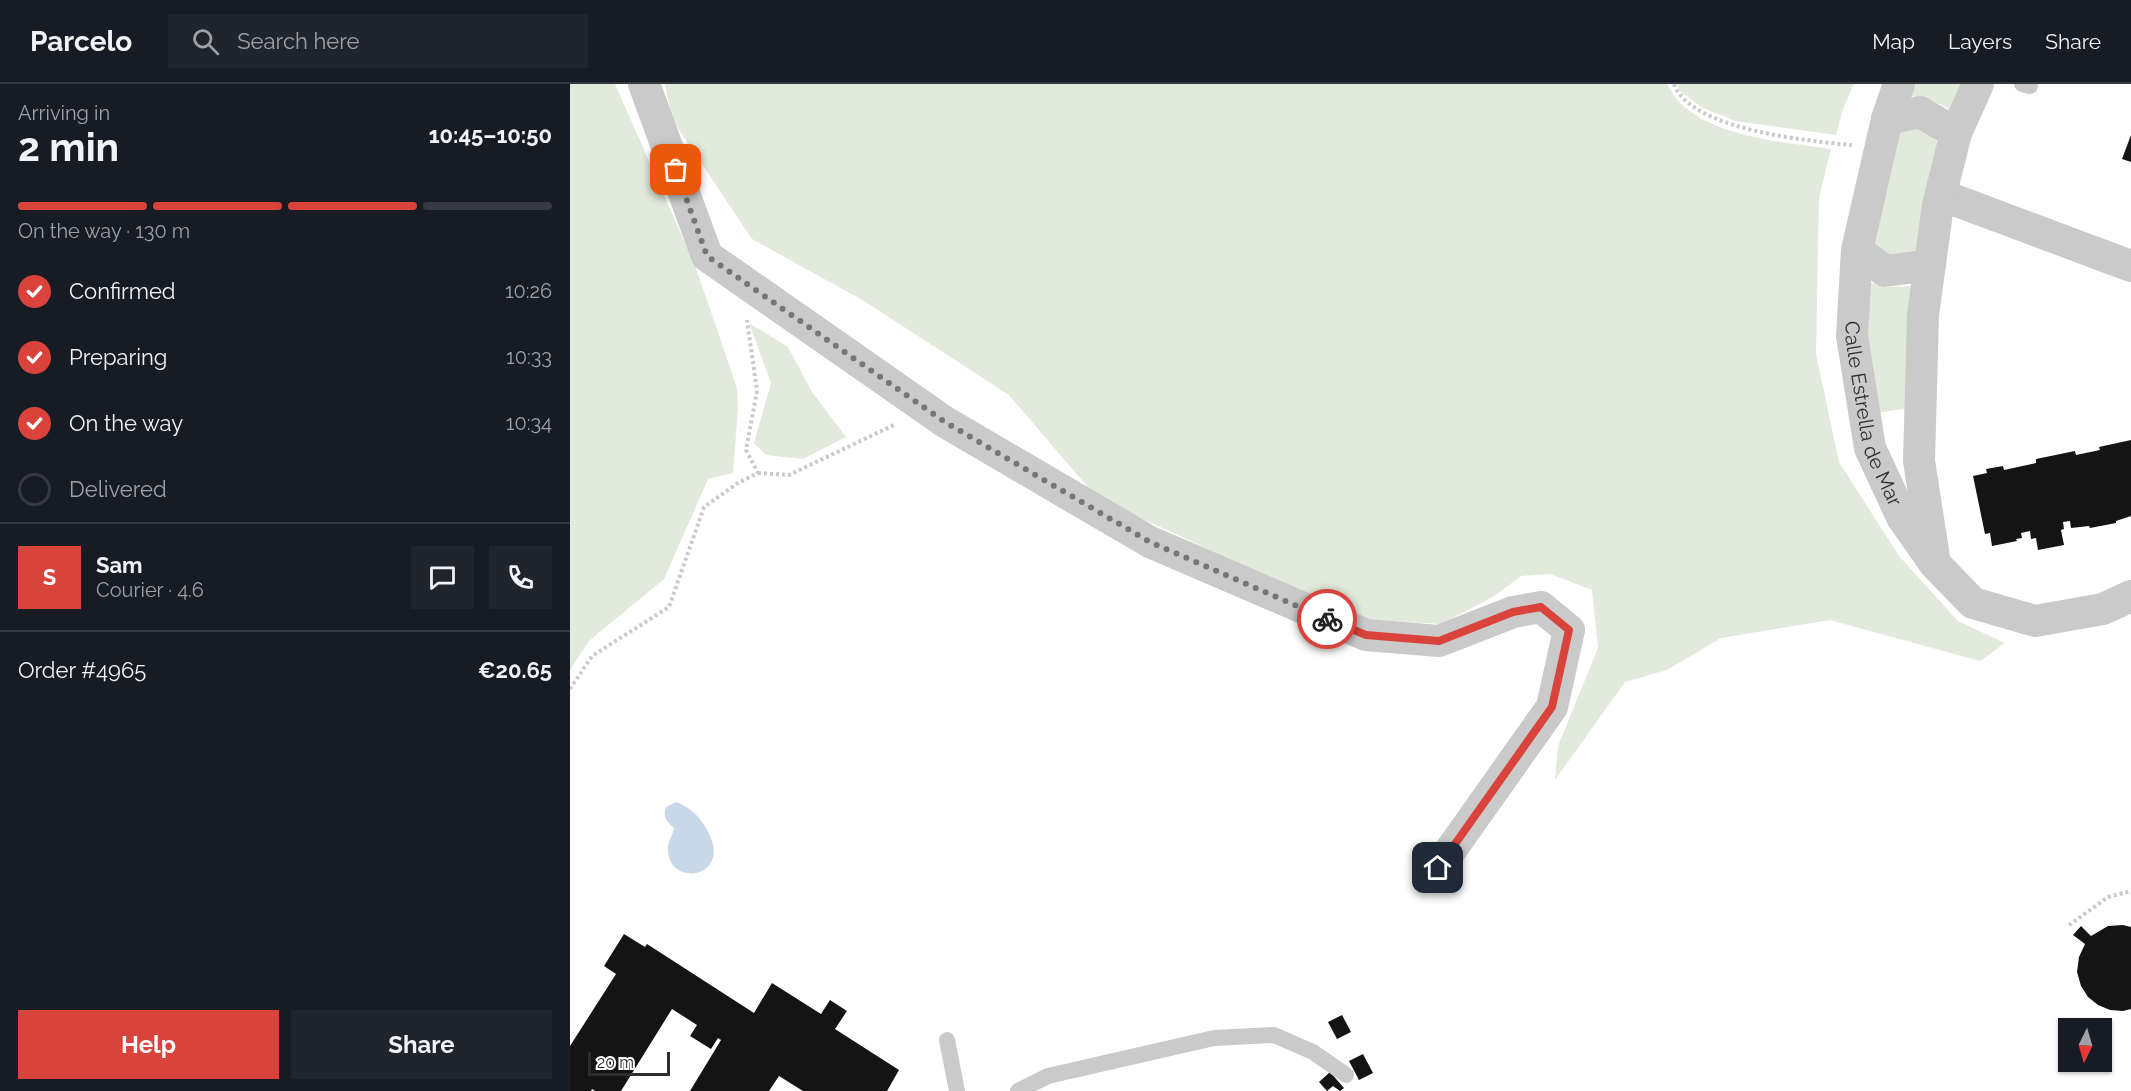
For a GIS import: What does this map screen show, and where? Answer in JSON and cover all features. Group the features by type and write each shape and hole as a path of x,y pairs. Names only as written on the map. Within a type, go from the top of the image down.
{"street":[{"path":"644,84 707,256 945,422 1150,542 1366,635 1439,641 1513,612 1541,607 1569,630 1552,707 1438,868"},
{"name":"Calle Estrella de Mar","path":"1899,84 1883,134 1857,250 1852,336 1870,447 1902,517 1935,564 1973,603 2035,621 2103,609 2131,596"},
{"name":"Calle Estrella de Mar","path":"1935,564 1919,461 1923,315 1941,195 1956,133 1978,84"},
{"path":"1883,134 1920,112 1956,133"},
{"path":"1941,195 2131,266"},
{"path":"1857,250 1886,271 1930,266"}],"lane":[{"path":"1018,1091 1048,1076 1214,1038 1234,1037 1275,1035 1313,1052 1346,1075"},
{"path":"947,1040 957,1091"}],"path":[{"path":"1674,84 1678,94 1698,109 1724,123 1759,132 1883,134"},
{"path":"742,280 757,391 746,450 758,473"},
{"path":"570,689 592,656 669,607 704,507 738,483 758,473 789,475 927,410"},
{"path":"2069,925 2108,897 2131,891"}],"shaded area":[{"path":"570,84 615,84 696,268 737,388 738,409 733,473 708,479 664,579 589,641 570,670"},
{"path":"665,84 1667,84 1679,102 1716,126 1763,139 1831,149 1819,198 1816,354 1839,462 1899,556 1958,621 2005,643 1980,661 1830,620 1721,638 1667,670 1625,682 1555,780 1558,746 1598,648 1592,590 1550,574 1521,576 1493,597 1441,624 1337,618 1189,540 1098,499 1009,395 864,301 752,239 672,119"},
{"path":"1677,84 1854,84 1843,109 1836,135 1735,121 1701,107 1680,91"},
{"path":"1908,84 1963,84 1953,112 1929,100 1902,95"},
{"path":"1917,125 1931,132 1939,145 1922,244 1913,253 1886,257 1874,247 1894,132"},
{"path":"1865,281 1886,287 1915,286 1910,408 1876,413 1869,368"},
{"path":"749,323 788,347 812,392 846,437 803,459 766,455 754,443 771,383"}],"water":[{"path":"676,802 688,808 698,817 713,843 713,856 708,866 700,872 689,873 679,870 671,863 668,847 674,828 667,821 665,814 666,807"}],"building":[{"path":"2131,135 2131,162 2122,159"},
{"path":"2131,440 2131,516 2116,521 2116,523 2090,528 2089,526 2071,528 2070,521 2063,522 2064,529 2061,530 2064,545 2038,550 2036,538 2031,539 2030,531 2021,533 2022,538 2016,539 2017,541 1992,546 1990,533 1985,534 1973,476 1987,473 1986,469 2003,466 2004,470 2036,463 2036,459 2075,451 2076,455"},
{"path":"2081,926 2091,936 2108,926 2131,927 2131,1009 2123,1011 2110,1010 2098,1005 2088,997 2081,986 2077,972 2079,957 2085,944 2073,935"},
{"path":"624,934 645,947 647,944 754,1013 772,983 821,1014 830,1000 847,1011 835,1029 899,1070 887,1091 803,1091 779,1076 769,1091 690,1091 721,1040 718,1038 711,1049 690,1036 697,1025 672,1009 621,1091 592,1089 591,1091 570,1091 570,1046 616,974 604,966"},
{"path":"1342,1015 1351,1032 1337,1039 1328,1022"},
{"path":"1363,1054 1373,1073 1359,1080 1349,1061"},
{"path":"1330,1072 1344,1088 1340,1091 1333,1086 1327,1091 1319,1082"}],"way so far":[{"path":"676,170 707,256 945,422 1150,542 1327,619"}],"route":[{"path":"1327,619 1366,635 1439,641 1513,612 1541,607 1569,630 1552,707 1438,868"}]}
